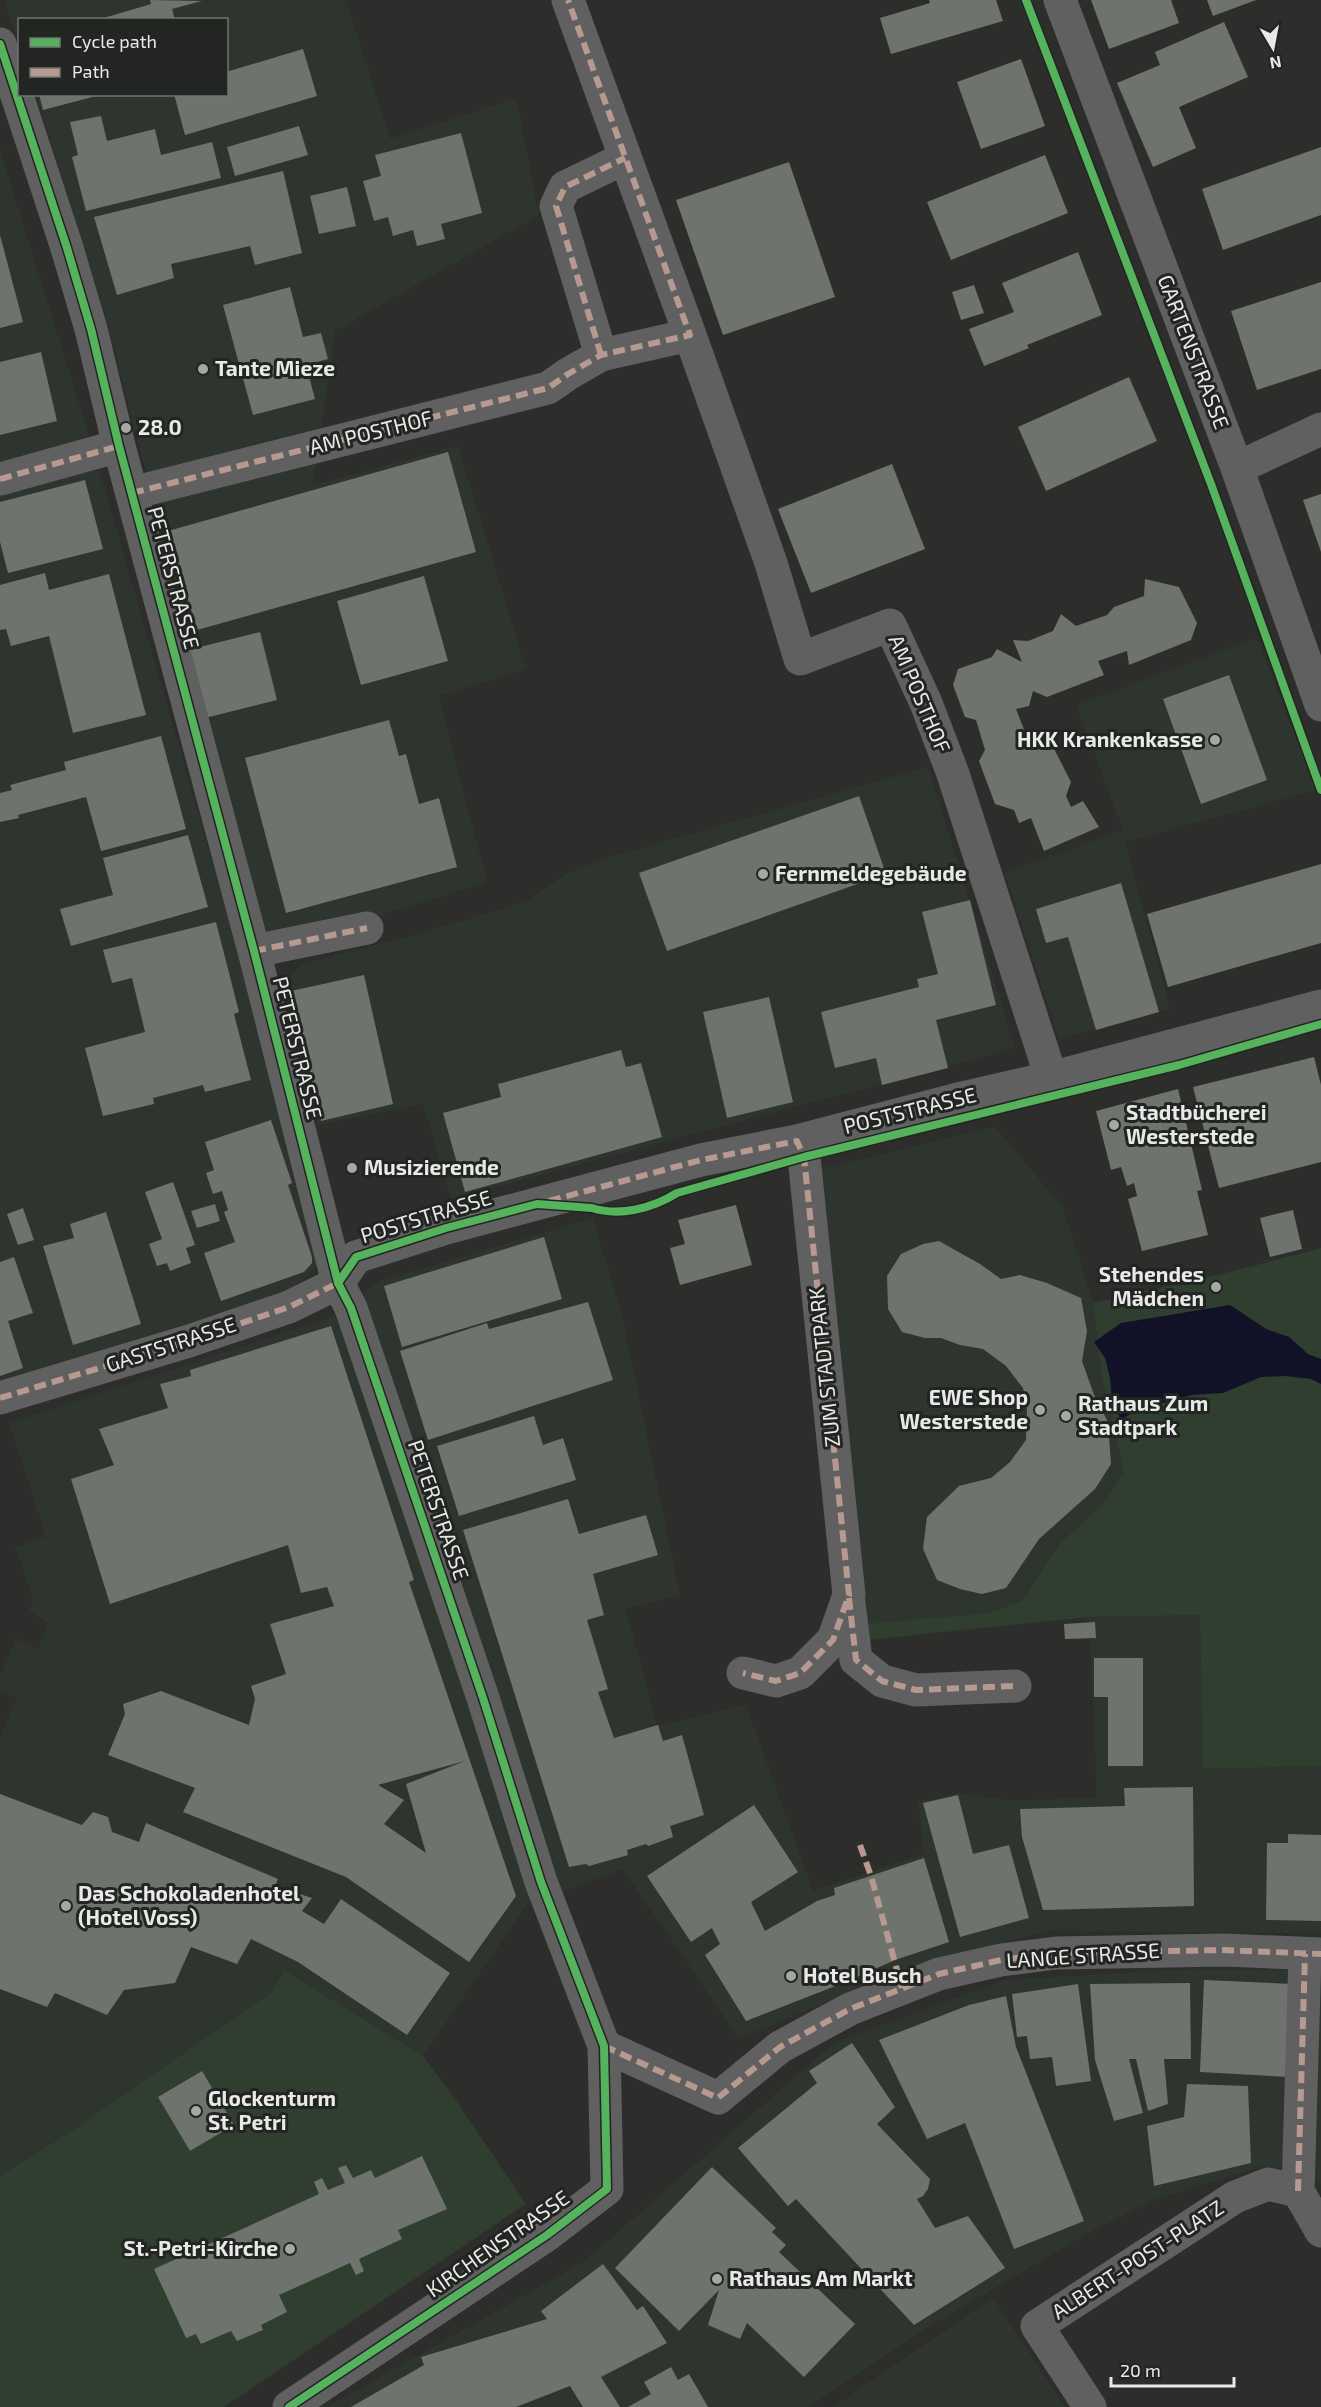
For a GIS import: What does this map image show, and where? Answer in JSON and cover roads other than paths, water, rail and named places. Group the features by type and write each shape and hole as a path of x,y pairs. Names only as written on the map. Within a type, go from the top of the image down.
{"street":[{"name":"AM POSTHOF","path":"568,0 771,563 800,659 890,625 926,703 953,774 1051,1077"},
{"name":"GARTENSTRASSE","path":"1060,0 1238,468 1321,705"},
{"name":"PETERSTRASSE","path":"0,44 91,329 119,446 254,951 338,1282 355,1319 483,1698 541,1882 604,2046"},
{"path":"601,355 556,207 565,187 625,158"},
{"name":"AM POSTHOF","path":"132,493 548,388 601,355 690,335"},
{"path":"1238,468 1321,429"},
{"path":"0,480 119,446"},
{"path":"254,951 367,928"},
{"name":"POSTSTRASSE","path":"338,1282 356,1257 446,1228 701,1160 797,1141 1321,1006"},
{"name":"ZUM STADTPARK","path":"797,1141 804,1157 856,1660 882,1682 916,1690 1016,1686"},
{"name":"GASTSTRASSE","path":"0,1398 189,1341 289,1307 338,1282"},
{"name":"ZUM STADTPARK","path":"743,1673 776,1682 800,1673 833,1640 849,1595"},
{"name":"LANGE STRASSE","path":"604,2046 718,2098 780,2047 850,2009 939,1974 1001,1960 1056,1953 1225,1950 1313,1954"},
{"path":"1313,1954 1298,2191 1321,2231"},
{"name":"KIRCHENSTRASSE","path":"289,2407 547,2235 607,2189 604,2046"},
{"name":"ALBERT-POST-PLATZ","path":"1090,2407 1037,2326 1235,2197 1268,2184 1298,2191"}],"water":[{"path":"1230,1305 1266,1329 1289,1337 1308,1354 1321,1359 1321,1384 1311,1379 1285,1376 1261,1377 1223,1393 1192,1395 1136,1410 1121,1420 1112,1400 1105,1358 1094,1342 1121,1323"}],"place":[{"name":"Tante Mieze","path":"203,369"},
{"name":"28.0","path":"126,428"},
{"name":"HKK Krankenkasse","path":"1215,740"},
{"name":"Fernmeldegebäude","path":"763,874"},
{"name":"Stadtbücherei Westerstede","path":"1114,1125"},
{"name":"Musizierende","path":"352,1168"},
{"name":"Stehendes Mädchen","path":"1216,1287"},
{"name":"EWE Shop Westerstede","path":"1040,1410"},
{"name":"Rathaus Zum Stadtpark","path":"1066,1416"},
{"name":"Das Schokoladenhotel (Hotel Voss)","path":"66,1906"},
{"name":"Hotel Busch","path":"791,1976"},
{"name":"Glockenturm St. Petri","path":"196,2111"},
{"name":"St.-Petri-Kirche","path":"290,2249"},
{"name":"Rathaus Am Markt","path":"717,2279"}]}
